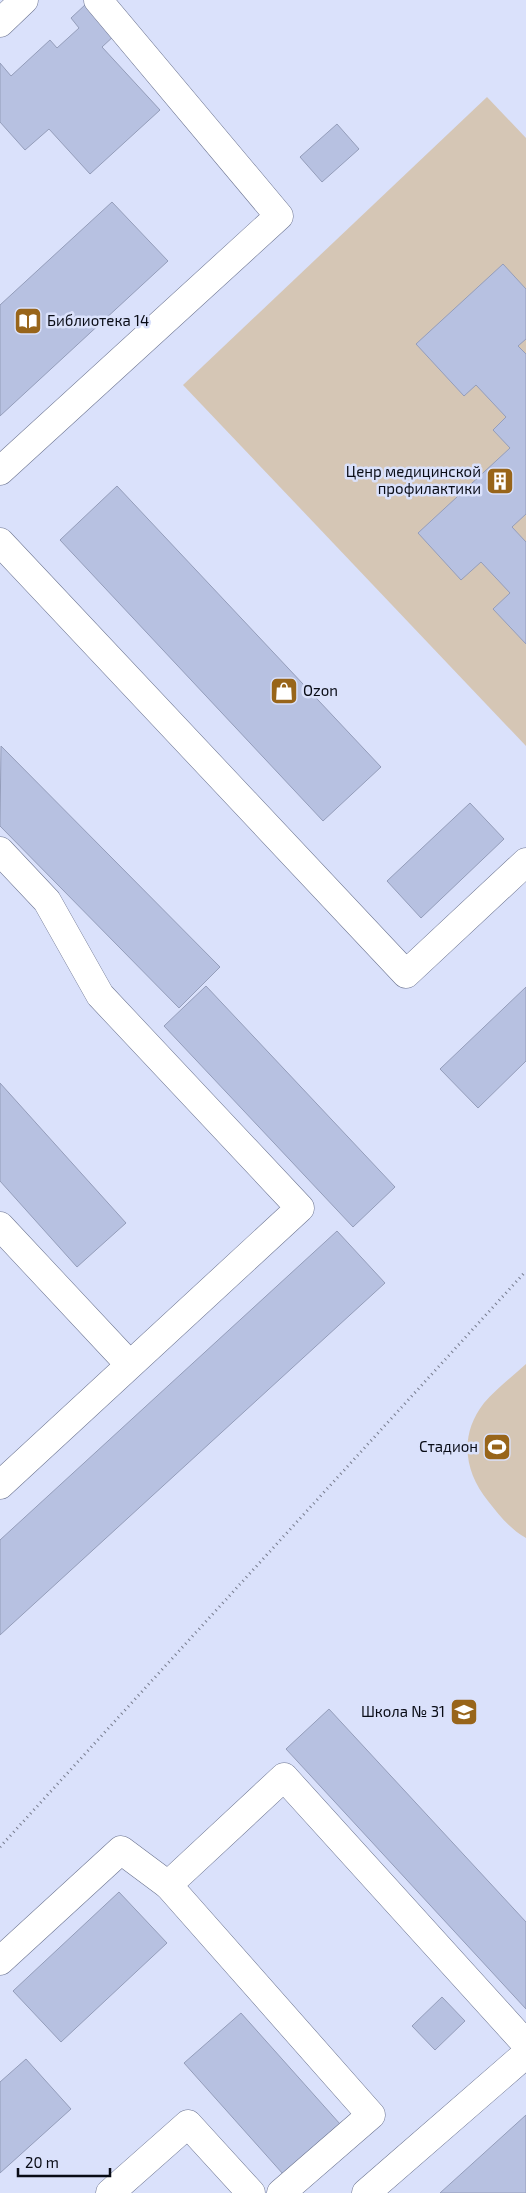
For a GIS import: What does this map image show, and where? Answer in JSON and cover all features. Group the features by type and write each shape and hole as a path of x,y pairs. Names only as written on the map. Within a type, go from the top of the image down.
{"lane":[{"path":"0,22 24,0"},
{"path":"0,471 279,216 98,0"},
{"path":"0,542 406,974 526,862"},
{"path":"0,851 47,901 100,995 300,1208 0,1485"},
{"path":"0,1226 129,1364"},
{"path":"168,1885 284,1777 526,2044"},
{"path":"0,1961 121,1850 168,1885 371,2114 281,2193"},
{"path":"366,2193 526,2054"},
{"path":"110,2193 188,2124 251,2193"}],"path":[{"path":"0,1847 526,1271"}],"shaded area":[{"path":"487,97 526,138 526,746 183,385"},
{"name":"Стадион","path":"526,1364 526,1538 505,1521 480,1489 470,1465 468,1440 476,1415 484,1403"}],"building":[{"path":"86,4 115,35 102,47 160,110 90,174 49,129 25,150 0,122 0,63 11,76 50,40 57,48 79,28 71,18"},
{"path":"337,124 359,149 322,182 300,157"},
{"path":"112,202 168,261 0,416 0,305"},
{"name":"Ценр медицинской профилактики","path":"503,264 526,289 526,339 518,346 526,354 526,514 512,527 526,542 526,644 493,609 510,593 481,562 461,580 418,533 510,448 493,430 506,417 476,385 464,396 416,344"},
{"path":"117,486 381,767 323,821 60,540"},
{"path":"1,746 220,967 179,1008 0,826"},
{"path":"470,803 504,839 421,918 387,881"},
{"path":"206,986 395,1187 353,1227 164,1026"},
{"path":"526,987 526,1061 478,1108 440,1069"},
{"path":"0,1083 126,1223 77,1267 0,1181"},
{"path":"337,1231 385,1283 0,1635 0,1540"},
{"path":"329,1709 526,1922 526,2009 286,1749"},
{"path":"119,1892 167,1943 61,2042 13,1991"},
{"path":"442,1997 465,2021 435,2050 412,2026"},
{"path":"241,2013 340,2124 283,2174 184,2063"},
{"path":"26,2059 71,2109 0,2173 0,2082"},
{"path":"526,2115 526,2193 440,2193"}],"place":[{"name":"Библиотека 14","path":"28,321"},
{"name":"Ценр медицинской профилактики","path":"500,481"},
{"name":"Ozon","path":"284,691"},
{"name":"Стадион","path":"497,1447"},
{"name":"Школа № 31","path":"464,1712"}]}
